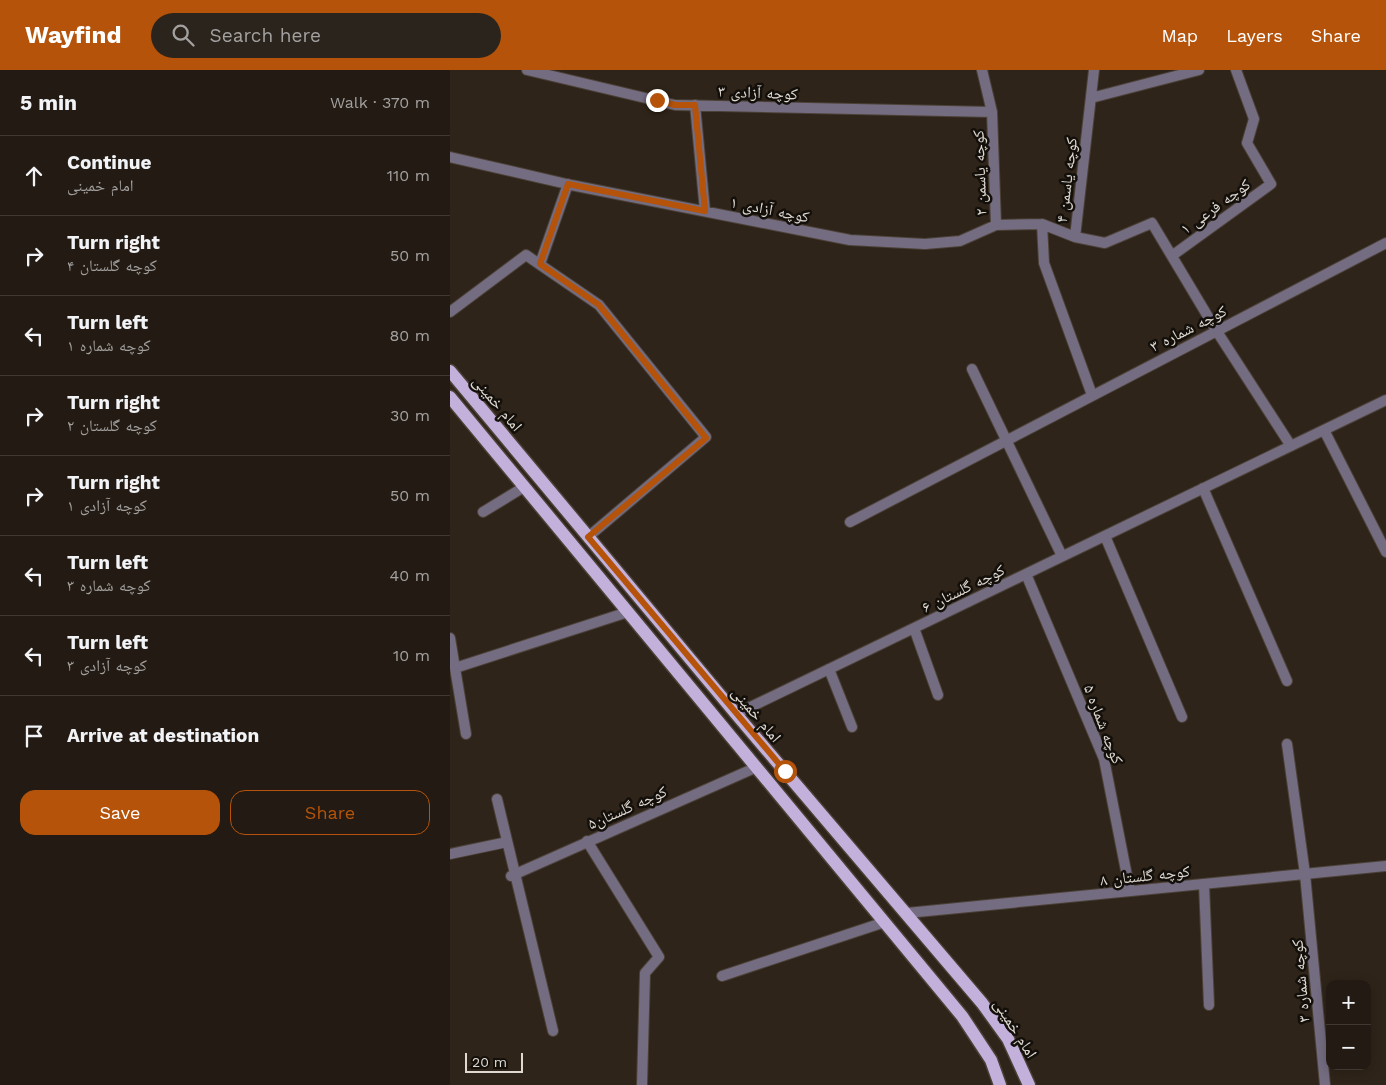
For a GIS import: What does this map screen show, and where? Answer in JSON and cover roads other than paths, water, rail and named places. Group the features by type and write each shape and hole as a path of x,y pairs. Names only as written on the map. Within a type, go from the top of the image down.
{"main road":[{"name":"امام خمینی","path":"450,371 736,714 907,913 993,1018 1008,1039 1029,1085"},
{"name":"امام خمینی","path":"450,397 962,1016 991,1060 1000,1085"}],"street":[{"name":"کوچه آزادی ۳","path":"527,70 675,105 992,112"},
{"name":"کوچه یاسمن ۲","path":"982,70 992,112 996,225 1042,224 1075,237"},
{"name":"کوچه یاسمن ۴","path":"1094,70 1075,237 1105,243 1152,223 1173,255 1216,330 1291,446"},
{"path":"1091,98 1198,70"},
{"name":"کوچه فرعی ۱","path":"1173,255 1271,184 1247,143 1254,119 1236,70"},
{"path":"695,105 705,211"},
{"name":"کوچه آزادی ۱","path":"450,157 568,184 850,240 925,244 960,240 996,225"},
{"path":"540,264 568,184"},
{"path":"1042,224 1044,264 1092,395"},
{"name":"کوچه شماره ۳","path":"850,522 1386,243"},
{"path":"450,312 526,255 599,305 706,438 588,537"},
{"path":"972,369 1062,556"},
{"name":"کوچه گلستان ۶","path":"736,714 1386,400"},
{"path":"1324,430 1386,552"},
{"path":"482,512 524,486"},
{"path":"1203,488 1287,681"},
{"path":"1105,536 1182,717"},
{"name":"کوچه شماره ۵","path":"1026,574 1104,759 1130,891"},
{"path":"455,668 628,612"},
{"path":"914,628 938,695"},
{"path":"450,638 466,734"},
{"path":"829,669 852,727"},
{"name":"کوچه شماره ۳","path":"1287,744 1305,874 1325,1085"},
{"name":"کوچه گلستان۵","path":"513,875 757,767"},
{"path":"496,799 513,875 553,1031"},
{"path":"587,841 659,958 645,973 642,1085"},
{"path":"450,854 507,842"},
{"name":"کوچه گلستان ۸","path":"907,913 1386,866"},
{"path":"1204,884 1209,1004"},
{"path":"722,976 885,922"}]}
